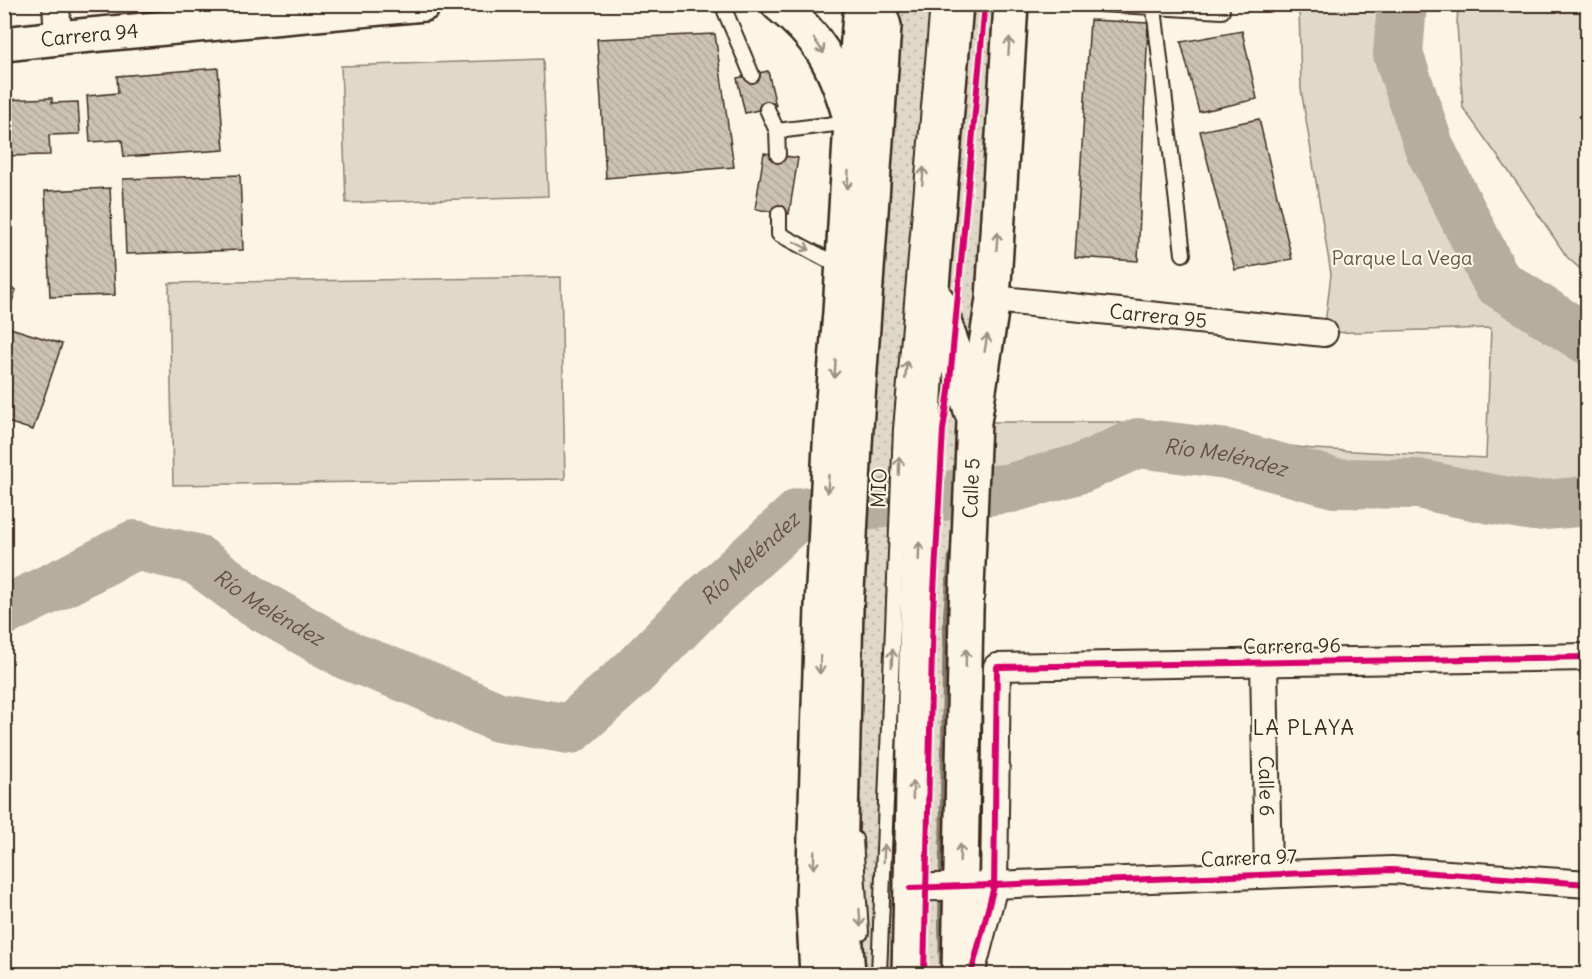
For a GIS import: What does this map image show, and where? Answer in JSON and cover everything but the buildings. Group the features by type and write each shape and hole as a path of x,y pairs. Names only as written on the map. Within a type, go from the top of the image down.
{"main road":[{"name":"Carrera 94","path":"4,44 424,4"},
{"path":"778,4 813,37 828,59 840,84 851,122"},
{"path":"817,975 813,902 834,607 843,426 843,267 851,122 861,4"},
{"path":"909,975 910,888 905,609 912,429 932,286 956,4"},
{"name":"Calle 5","path":"959,975 966,611 974,426 993,299 1011,4"},
{"path":"843,426 886,10"},
{"path":"932,286 953,347 974,426"},
{"path":"834,607 840,864 848,975"}],"street":[{"path":"56,4 58,38"},
{"name":"Carrera 95","path":"993,299 1324,333"},
{"name":"Carrera 96","path":"994,886 997,667 1587,657"},
{"name":"Calle 6","path":"1264,663 1268,874"},
{"name":"Carrera 97","path":"910,888 1392,870 1587,884"},
{"path":"971,975 994,886"}],"lane":[{"path":"722,4 752,75"},
{"path":"912,429 938,4"},
{"path":"1101,4 1222,11"},
{"path":"1154,8 1183,254"},
{"path":"880,276 886,10"},
{"path":"767,109 777,131 778,155"},
{"path":"777,131 851,122"},
{"path":"778,213 779,234 843,267"},
{"path":"879,975 905,609"},
{"path":"855,830 862,941"}],"green space":[{"path":"895,5 1011,5 959,974 864,974 855,830 861,608"},
{"name":"Parque La Vega","path":"1299,5 1402,5 1398,54 1430,149 1497,282 1587,340 1587,501 1534,506 1418,484 1335,483 1227,454 1138,443 1082,468 1011,488 972,492 974,422 1112,422 1313,449 1486,458 1491,328 1324,333 1331,274 1301,89"},
{"path":"1458,5 1587,5 1587,275 1567,257 1463,108 1457,25"},
{"path":"543,59 548,196 346,203 341,66"},
{"path":"561,277 565,479 173,485 169,283"}],"waterway":[{"name":"Río Meléndez","path":"1402,4 1398,54 1430,149 1497,282 1588,340"},
{"name":"Río Meléndez","path":"4,611 134,545 196,559 254,602 349,656 498,717 570,729 633,673 706,599 800,513 1011,488 1082,468 1138,443 1227,454 1335,483 1418,484 1534,506 1588,501"},
{"path":"943,968 947,615 952,555"}],"cycle path":[{"path":"924,974 933,610 943,430 949,391 985,4"},
{"path":"971,974 994,886 997,667 1588,657"},
{"path":"910,888 1392,870 1588,884"}],"district":[{"name":"LA PLAYA","path":"1304,728"}]}
